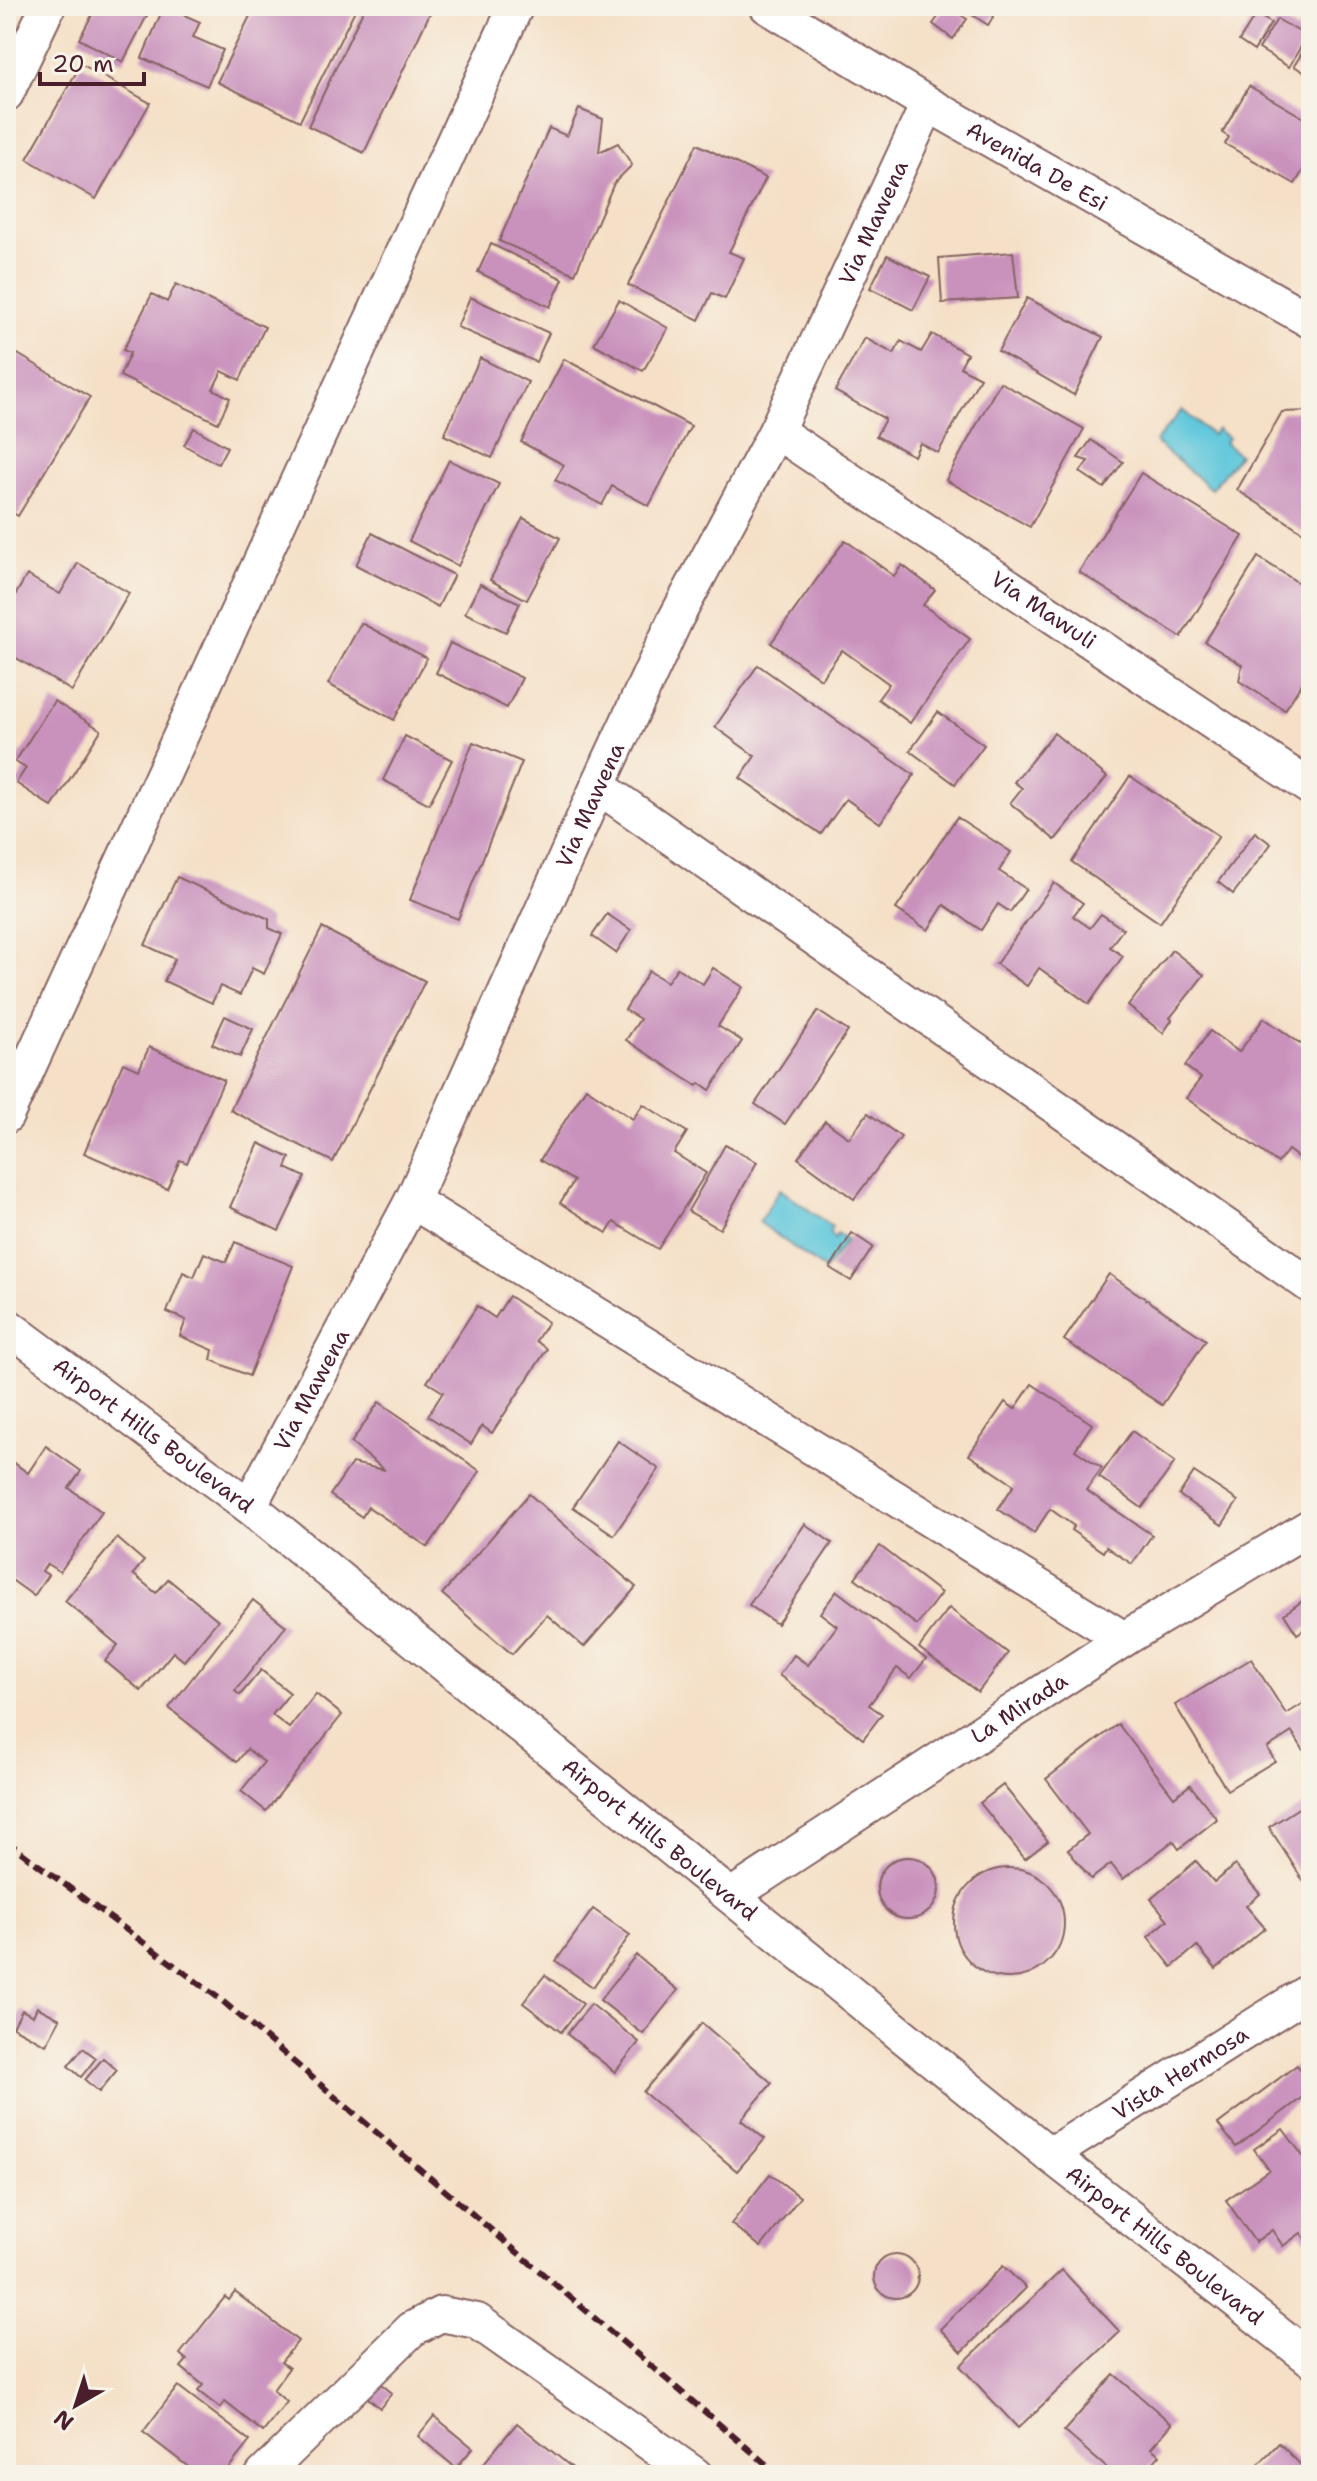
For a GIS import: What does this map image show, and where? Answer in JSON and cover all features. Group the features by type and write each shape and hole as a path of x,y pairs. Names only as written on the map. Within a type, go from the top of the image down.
{"street":[{"path":"6,94 48,6"},
{"path":"6,1116 516,6"},
{"name":"Avenida De Esi","path":"767,6 928,104 1311,321"},
{"name":"Via Mawena","path":"249,1506 412,1201 676,618 776,431 928,104"},
{"name":"Via Mawuli","path":"776,431 1311,788"},
{"path":"598,786 1311,1286"},
{"path":"412,1201 1124,1639"},
{"name":"Airport Hills Boulevard","path":"6,1325 249,1506 1050,2155 1311,2359"},
{"name":"La Mirada","path":"731,1896 1124,1639 1311,1526"},
{"name":"Vista Hermosa","path":"1050,2155 1311,1990"},
{"path":"263,2475 412,2329 441,2314 477,2321 695,2475"}],"water":[{"path":"1182,410 1212,435 1217,429 1228,438 1224,442 1239,455 1211,489 1155,442"},
{"path":"780,1189 832,1227 830,1233 834,1239 837,1234 847,1239 825,1270 759,1222"}],"building":[{"path":"97,6 152,6 123,62 79,39"},
{"path":"164,6 200,22 193,37 223,50 207,86 142,58"},
{"path":"255,6 357,6 300,121 217,82"},
{"path":"365,6 420,6 431,11 364,153 308,126"},
{"path":"946,6 967,19 953,39 933,24"},
{"path":"959,6 1000,6 988,25"},
{"path":"1256,14 1271,23 1254,51 1239,41"},
{"path":"1277,19 1307,36 1289,67 1259,49"},
{"path":"1311,38 1311,71 1309,75 1294,66"},
{"path":"81,64 150,103 96,199 27,159"},
{"path":"1249,86 1311,122 1311,157 1295,184 1225,144 1229,137 1222,133"},
{"path":"579,109 603,119 599,152 618,143 632,165 614,183 575,274 499,241 549,128 567,136"},
{"path":"697,144 766,178 729,252 744,258 725,299 712,293 699,320 628,285"},
{"path":"491,244 563,279 550,307 478,272"},
{"path":"1013,252 1018,298 942,303 939,258"},
{"path":"887,255 930,277 913,310 870,288"},
{"path":"176,284 265,327 240,380 222,371 213,389 230,398 218,423 120,376 130,353 123,350 152,294 167,302"},
{"path":"470,297 549,333 536,362 457,327"},
{"path":"1027,298 1103,337 1074,395 998,351"},
{"path":"619,300 668,328 643,371 594,344"},
{"path":"932,334 967,354 960,367 980,378 938,453 920,443 914,456 876,436 885,419 835,391 865,338 894,354 901,341 921,352"},
{"path":"6,347 90,397 18,516 6,509"},
{"path":"480,358 528,382 492,458 444,435"},
{"path":"564,359 691,426 649,506 612,486 602,505 555,480 564,465 521,442"},
{"path":"1000,382 1084,429 1030,527 946,480"},
{"path":"1311,411 1311,537 1237,490 1282,412"},
{"path":"194,428 227,447 218,464 184,445"},
{"path":"1091,440 1123,462 1104,488 1080,472 1088,461 1078,458"},
{"path":"449,460 499,484 458,566 409,541"},
{"path":"1141,473 1243,536 1181,637 1079,572"},
{"path":"523,518 560,538 527,600 490,580"},
{"path":"372,533 454,575 438,607 356,565"},
{"path":"845,540 894,576 902,565 935,590 923,605 970,639 910,723 878,699 889,684 842,650 821,679 771,643"},
{"path":"1258,557 1311,591 1311,669 1285,710 1239,681 1242,665 1205,642"},
{"path":"78,563 129,593 72,691 8,653 12,637 6,634 6,611 27,575 60,594"},
{"path":"480,584 520,603 506,632 465,613"},
{"path":"361,623 427,658 394,720 328,684"},
{"path":"450,643 522,678 507,708 436,673"},
{"path":"758,665 914,775 880,823 846,799 821,834 740,778 755,756 715,727"},
{"path":"54,701 101,730 52,807 16,783 26,768 15,762"},
{"path":"938,712 984,745 955,784 910,751"},
{"path":"1054,733 1107,777 1055,840 1010,803 1022,788 1014,782"},
{"path":"405,736 452,760 429,804 383,780"},
{"path":"473,742 522,762 458,919 410,900"},
{"path":"1130,776 1219,836 1160,923 1072,862"},
{"path":"957,817 1011,852 999,871 1026,889 1010,912 998,904 981,930 944,905 928,930 896,909"},
{"path":"1255,832 1271,844 1233,894 1218,882"},
{"path":"177,877 269,919 269,928 282,934 264,974 252,968 240,995 220,986 212,1003 164,981 175,959 145,945"},
{"path":"1054,883 1083,903 1073,916 1090,928 1101,914 1123,929 1110,947 1123,956 1089,1004 1039,968 1027,986 996,964"},
{"path":"607,914 631,930 616,953 592,936"},
{"path":"322,928 425,981 333,1162 230,1110"},
{"path":"1172,950 1204,975 1170,1018 1172,1020 1163,1033 1128,1006"},
{"path":"677,968 703,984 713,968 743,987 718,1026 742,1041 710,1090 700,1083 697,1086 626,1040 640,1019 625,1010 649,971 667,982"},
{"path":"818,1011 848,1031 785,1124 755,1104"},
{"path":"225,1016 253,1029 240,1057 212,1044"},
{"path":"1264,1018 1311,1051 1311,1167 1288,1150 1278,1163 1186,1098 1201,1078 1185,1066 1210,1031 1239,1052"},
{"path":"149,1047 224,1080 187,1163 180,1160 167,1189 84,1153 123,1063 139,1070"},
{"path":"586,1088 633,1119 643,1104 687,1132 674,1153 706,1173 658,1249 614,1222 607,1233 560,1203 574,1181 540,1160"},
{"path":"868,1113 901,1137 854,1199 798,1158 825,1121 849,1138"},
{"path":"259,1143 290,1158 286,1168 305,1177 279,1231 230,1207"},
{"path":"725,1145 757,1162 720,1229 688,1211"},
{"path":"852,1233 873,1247 851,1281 830,1268"},
{"path":"235,1242 293,1266 249,1376 211,1360 213,1350 180,1336 186,1320 167,1312 183,1272 194,1277 204,1253 226,1262"},
{"path":"1109,1274 1206,1340 1162,1405 1064,1340"},
{"path":"509,1296 548,1322 536,1341 547,1349 492,1433 482,1426 471,1444 428,1416 443,1392 427,1382 477,1306 495,1318"},
{"path":"1032,1384 1092,1424 1075,1450 1102,1468 1086,1490 1152,1535 1132,1564 1106,1547 1103,1552 1071,1530 1074,1526 1050,1509 1034,1533 998,1509 1014,1485 969,1455 1005,1402 1015,1409"},
{"path":"379,1402 480,1471 428,1547 368,1507 362,1517 330,1495 352,1463 385,1470 351,1443"},
{"path":"1132,1431 1175,1462 1142,1508 1099,1477"},
{"path":"618,1441 659,1469 614,1535 573,1507"},
{"path":"46,1446 81,1471 69,1488 102,1512 60,1572 47,1564 42,1571 48,1575 34,1596 6,1576 6,1457 28,1473"},
{"path":"1194,1472 1238,1501 1222,1525 1179,1495"},
{"path":"529,1494 636,1587 584,1647 547,1615 512,1654 442,1594"},
{"path":"805,1524 832,1543 777,1624 749,1605"},
{"path":"117,1538 144,1561 133,1574 156,1593 168,1579 218,1620 184,1661 173,1652 141,1691 105,1661 118,1645 65,1601"},
{"path":"880,1546 941,1593 917,1625 855,1578"},
{"path":"837,1591 926,1659 911,1678 897,1668 869,1705 882,1714 863,1739 779,1675 794,1655 808,1665 837,1626 820,1613"},
{"path":"1311,1595 1311,1625 1297,1634 1284,1614"},
{"path":"253,1600 286,1626 235,1691 240,1695 261,1670 290,1693 272,1715 289,1728 316,1694 342,1715 266,1811 241,1791 264,1762 247,1749 237,1762 169,1708"},
{"path":"949,1608 1008,1653 978,1692 919,1648"},
{"path":"1251,1659 1286,1714 1311,1699 1311,1751 1306,1754 1292,1732 1267,1748 1275,1761 1227,1790 1175,1705"},
{"path":"1118,1724 1174,1797 1190,1785 1217,1819 1179,1849 1173,1841 1123,1879 1111,1864 1091,1879 1068,1850 1088,1834 1046,1779"},
{"path":"1003,1785 1048,1841 1025,1859 980,1803"},
{"path":"1311,1800 1311,1893 1269,1827"},
{"path":"902,1857 914,1857 930,1866 937,1876 937,1900 930,1910 914,1919 902,1919 882,1905 877,1894 877,1882 891,1862"},
{"path":"1196,1861 1214,1882 1235,1865 1260,1894 1246,1906 1265,1928 1216,1969 1197,1946 1172,1967 1148,1937 1168,1920 1151,1899"},
{"path":"1009,1868 1030,1873 1048,1884 1059,1902 1064,1923 1059,1944 1048,1962 1030,1973 1009,1978 988,1973 970,1962 959,1944 954,1923 959,1902 970,1884 988,1873"},
{"path":"593,1909 630,1935 593,1987 556,1961"},
{"path":"636,1955 678,1990 643,2034 600,2000"},
{"path":"545,1975 583,2004 561,2032 523,2003"},
{"path":"591,2004 639,2042 615,2072 567,2034"},
{"path":"37,2007 60,2019 46,2045 13,2027 22,2010 33,2016"},
{"path":"702,2023 772,2083 741,2120 765,2139 737,2171 643,2092"},
{"path":"83,2048 96,2058 81,2077 68,2066"},
{"path":"103,2058 117,2070 99,2092 85,2080"},
{"path":"1297,2065 1311,2084 1311,2091 1236,2147 1218,2124"},
{"path":"1283,2129 1303,2156 1311,2150 1311,2247 1301,2233 1283,2246 1272,2230 1255,2242 1226,2200 1269,2170 1254,2149"},
{"path":"770,2174 800,2197 761,2247 731,2224"},
{"path":"896,2254 911,2261 918,2276 911,2291 896,2298 881,2291 874,2276 881,2261"},
{"path":"1003,2266 1026,2288 962,2352 940,2329"},
{"path":"1062,2270 1120,2332 1018,2428 960,2366"},
{"path":"235,2292 298,2341 281,2362 289,2368 273,2390 287,2402 263,2432 225,2402 220,2408 198,2391 203,2385 181,2367 187,2360 180,2354 225,2297 229,2300"},
{"path":"1114,2374 1172,2424 1151,2448 1160,2455 1145,2472 1136,2465 1127,2475 1115,2475 1064,2431"},
{"path":"380,2383 392,2393 380,2408 368,2398"},
{"path":"178,2386 250,2441 223,2475 199,2475 143,2432"},
{"path":"434,2416 473,2448 456,2468 418,2436"},
{"path":"517,2423 581,2475 474,2475"},
{"path":"1279,2443 1311,2475 1248,2475"}],"railway":[{"path":"6,1841 220,1999 779,2475"}]}
